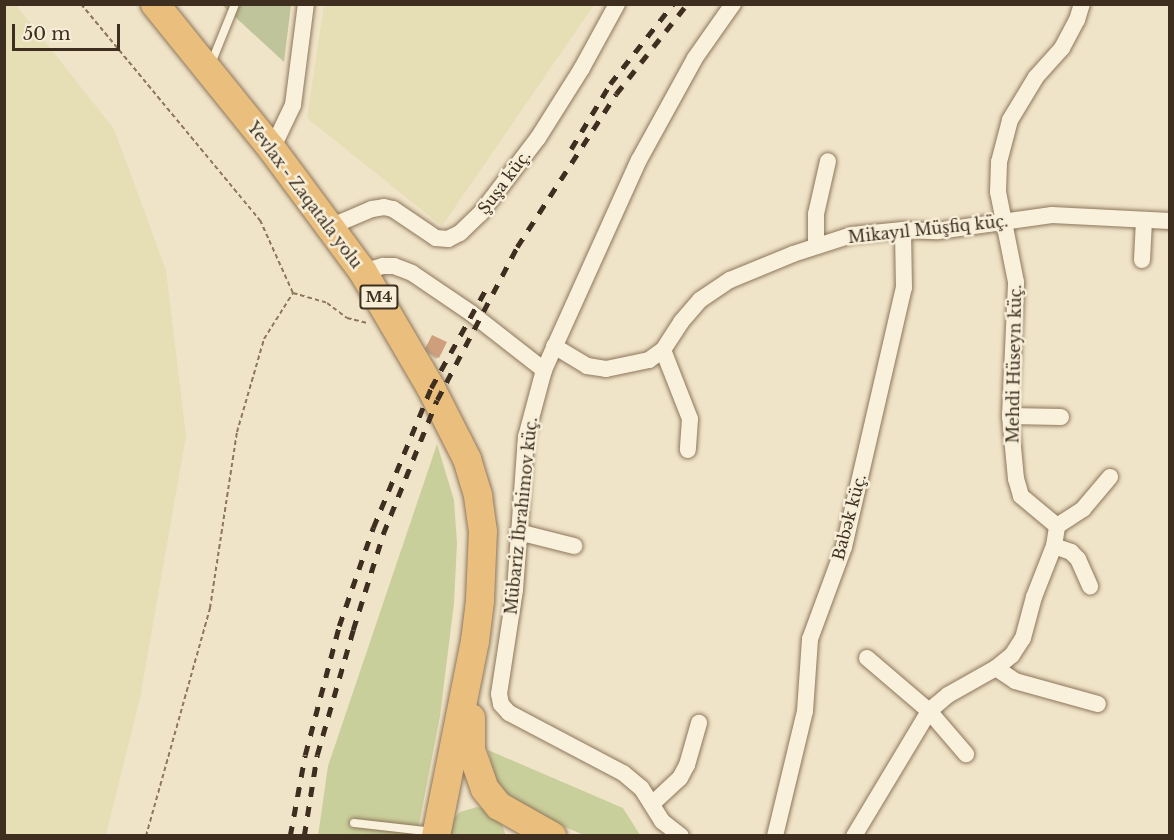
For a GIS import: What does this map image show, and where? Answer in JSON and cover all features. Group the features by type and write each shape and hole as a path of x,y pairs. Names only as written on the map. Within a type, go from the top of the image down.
{"highway":[{"name":"Yevlax - Zaqatala yolu","path":"154,4 209,69 332,226 394,322 455,433 467,459 478,496 483,531 483,562 475,641"},
{"path":"475,641 471,750 485,789 510,819 515,836"},
{"path":"436,834 475,641"},
{"path":"436,834 443,816 464,800 482,799 552,836"}],"street":[{"path":"272,149 293,105 306,4"},
{"name":"Şuşa küç.","path":"332,226 372,208 384,207 393,209 436,238 448,239 460,233 480,214 538,138 582,68 617,4"},
{"name":"Mübariz İbrahimov küç.","path":"681,836 662,821 641,788 622,773 509,713 501,704 501,670 515,590 526,437 544,370 639,160 695,58 733,4"},
{"name":"Mehdi Hüseyn küç.","path":"1057,526 1022,496 1016,479 1010,416 1016,282 1002,221 998,192 999,162 1010,120 1036,77 1062,48 1077,20 1082,4"},
{"path":"816,246 816,214 828,161"},
{"name":"Mikayıl Müşfiq küç.","path":"554,346 587,366 606,369 649,360 663,350 700,300 730,280 816,246 852,235 903,230 938,231 1002,221 1083,215 1170,221"},
{"path":"1142,260 1144,220"},
{"name":"Babək küç.","path":"775,836 805,711 810,639 844,547 904,288 903,230"},
{"path":"363,272 394,266 412,273 471,313 544,370"},
{"path":"663,350 690,419 688,450"},
{"path":"1010,416 1061,417"},
{"path":"854,836 929,711 948,695 996,668 1012,655 1023,638 1034,597 1054,546 1057,526 1083,509 1110,477"},
{"path":"518,531 574,546"},
{"path":"1054,546 1071,552 1078,559 1090,586"},
{"path":"867,658 929,711 966,754"},
{"path":"996,668 1015,681 1098,704"},
{"path":"652,804 680,778 687,765 699,723"}],"lane":[{"path":"209,69 235,4"},
{"path":"354,823 436,834"}],"path":[{"path":"81,4 260,220 293,293 327,303 347,318 366,323 394,322"},
{"path":"146,836 210,608 237,432 264,339 293,293"}],"shaded area":[{"path":"324,4 594,5 442,226 307,118"},
{"path":"4,5 16,5 114,129 166,270 186,436 140,698 106,835 5,835"}],"green space":[{"path":"222,5 291,5 284,62 233,15"},
{"path":"437,444 454,500 457,543 454,603 440,716 417,835 318,836 328,766"},
{"path":"488,750 623,808 640,835 584,835 522,809 503,795 496,781"},
{"path":"477,807 486,809 500,819 506,836 447,836 454,818 460,812"}],"building":[{"path":"432,335 447,342 439,358 430,353 426,347"}],"railway":[{"path":"571,149 610,84 673,4"},
{"path":"304,836 317,755 353,630 383,534 437,400 517,247 616,94 687,4"},
{"path":"290,836 305,755 339,626 373,528 431,388 488,285"}]}
